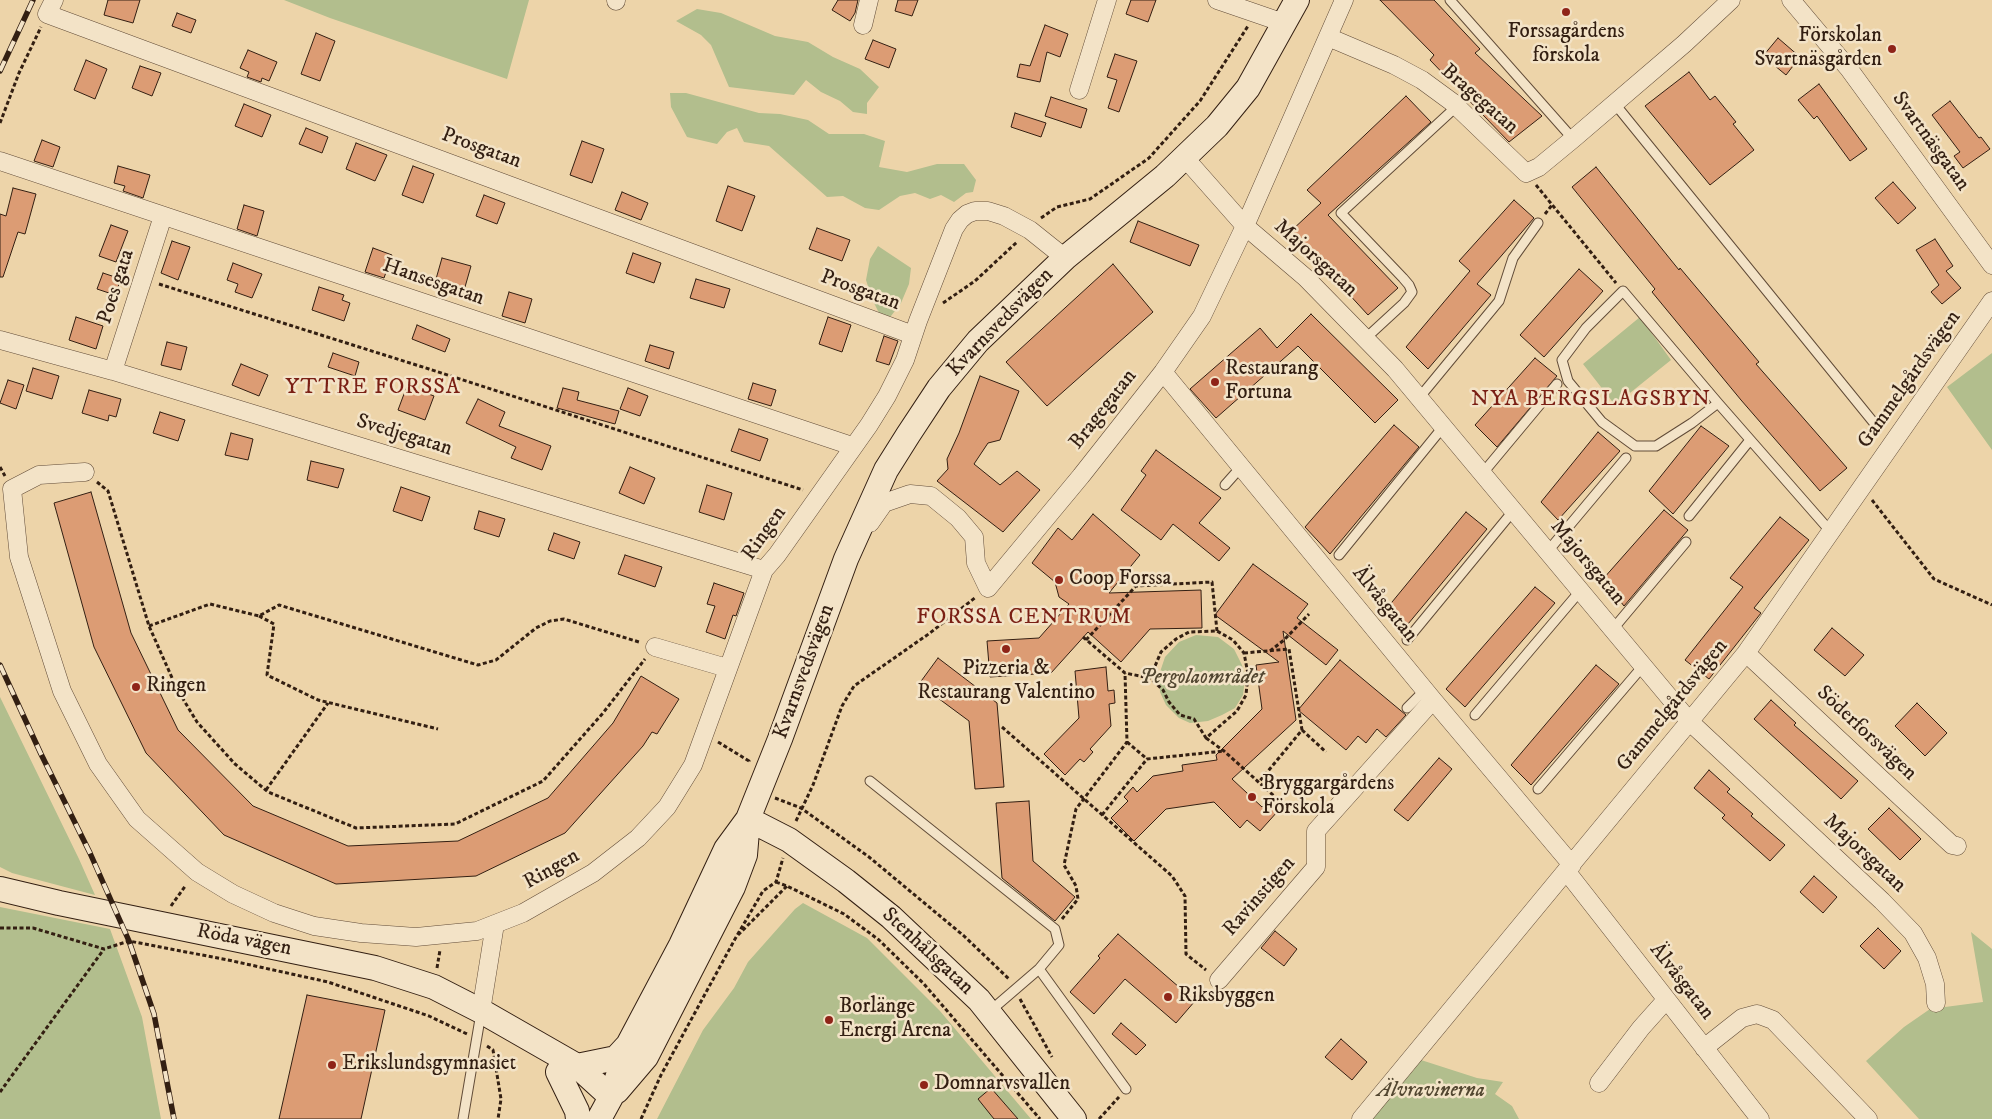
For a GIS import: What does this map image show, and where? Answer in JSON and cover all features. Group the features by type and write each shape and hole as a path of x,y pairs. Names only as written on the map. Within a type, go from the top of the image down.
{"street":[{"path":"863,25 869,0"},
{"path":"1079,90 1107,0"},
{"path":"1217,0 1256,15 1284,23"},
{"name":"Kvarnsvedsvägen","path":"599,1119 611,1097 628,1045 681,945 726,849 748,819 780,739 846,559 886,470 939,388 978,341 1065,258 1185,158 1217,126 1248,88 1297,0"},
{"name":"Bragegatan","path":"988,588 1081,476 1163,372 1202,316 1245,226 1344,0"},
{"path":"1533,170 1615,104 1731,0"},
{"name":"Svartnäsgatan","path":"1791,0 1848,69 1992,265"},
{"name":"Prosgatan","path":"51,7 913,334"},
{"name":"Bragegatan","path":"1328,37 1394,65 1422,80 1457,106 1533,170"},
{"name":"Majorsgatan","path":"1185,158 1245,226 1306,278 1366,338 1514,510 1690,722 1913,932 1927,958 1936,984 1936,1003"},
{"name":"Hansesgatan","path":"0,161 852,446"},
{"name":"Ringen","path":"85,472 39,475 12,489 19,557 62,690 98,764 137,819 197,872 233,894 274,913 314,926 361,933 416,937 477,931 523,913 593,873 638,838 667,807 693,765 764,570 819,496 887,396 905,360 913,334 954,229 966,214 975,211 988,211 1004,216 1030,230 1065,258"},
{"name":"Poes gata","path":"113,371 163,216"},
{"name":"Gammelgårdsvägen","path":"1361,1119 1570,869 1746,653 1992,301"},
{"name":"Svedjegatan","path":"0,340 113,371 764,570"},
{"name":"Älvåsgatan","path":"1163,372 1570,869 1666,1000 1760,1119"},
{"path":"846,559 884,503 910,494 931,496 958,518 974,537 976,563 988,588"},
{"path":"655,647 727,668"},
{"name":"Söderforsvägen","path":"1746,653 1952,845 1957,846"},
{"name":"Ravinstigen","path":"1219,980 1316,866 1316,831 1429,695"},
{"name":"Kvarnsvedsvägen","path":"611,1097 646,1057 733,887 745,855 748,819"},
{"name":"Stenhålsgatan","path":"748,819 789,840 891,917 979,1000 1074,1119"},
{"name":"Röda vägen","path":"0,889 59,904 375,968 434,987 481,1011 611,1097"},
{"path":"481,1011 495,924"},
{"path":"1599,1083 1641,1028 1666,1000"},
{"path":"1704,1048 1742,1018 1757,1014 1773,1020 1868,1119"},
{"path":"578,1119 568,1069 616,1058 628,1045"}],"lane":[{"path":"1450,0 1573,139"},
{"path":"1615,104 1874,423"},
{"path":"1366,338 1404,303 1412,292 1409,284 1341,213 1457,106"},
{"path":"1419,398 1499,302 1513,258 1538,222"},
{"path":"1718,403 1692,423 1656,446 1635,446 1602,422 1568,381 1562,360 1586,328 1623,291 1831,532"},
{"path":"1482,474 1557,384"},
{"path":"1339,555 1443,427"},
{"path":"1689,516 1750,440"},
{"path":"1548,551 1626,458"},
{"path":"1225,485 1241,467"},
{"path":"1407,640 1514,510"},
{"path":"1613,629 1686,542"},
{"path":"1475,715 1581,590"},
{"path":"1538,789 1643,666"},
{"path":"1408,708 1429,695"},
{"path":"870,782 1055,930 1059,945 1039,969 989,1013"},
{"path":"1039,969 1126,1089"},
{"path":"463,1119 481,1011"}],"path":[{"path":"0,123 19,73 51,7"},
{"path":"942,304 975,281 1030,230 1038,220 1057,207 1090,199 1149,158 1200,100 1256,15"},
{"path":"1533,170 1623,291"},
{"path":"144,279 429,369 819,496"},
{"path":"85,472 108,492 149,626 178,689 197,722 235,764 266,790 356,828 455,824 543,781 603,713 655,647 564,619 550,621 536,628 496,660 478,665 279,606 259,616"},
{"path":"1862,488 1934,579 1992,605"},
{"path":"1217,631 1212,582 1136,586 1084,638 1125,673 1150,678 1163,690 1168,702 1180,715 1194,719 1206,738 1224,751 1283,804"},
{"path":"641,1119 662,1075 735,939 763,892 776,882 789,840 812,786 842,706 854,686 930,633 988,588"},
{"path":"149,626 210,604 259,616 274,624 267,675 318,700 438,729"},
{"path":"1270,651 1284,640 1309,614"},
{"path":"1150,678 1161,652 1176,639 1189,632 1217,631 1233,640 1244,653 1248,674 1246,695 1237,711 1206,738"},
{"path":"1244,653 1289,650 1302,730 1326,752"},
{"path":"1055,930 1078,899 1076,886 1064,865 1076,809 1127,742 1125,673"},
{"path":"266,790 328,703"},
{"path":"1002,726 1172,876 1185,896 1186,954 1219,980"},
{"path":"1259,782 1302,730"},
{"path":"1127,742 1147,759"},
{"path":"1102,815 1147,759 1224,751"},
{"path":"802,808 869,857 964,936 1008,978 1057,1064"},
{"path":"776,882 844,914 879,940 924,984 1040,1119"},
{"path":"735,939 787,886"},
{"path":"0,928 33,928 104,949 129,941 228,960 328,982 428,1016"},
{"path":"0,1092 104,949"},
{"path":"1099,1119 1126,1089"}],"green space":[{"path":"284,0 529,0 507,79 330,18"},
{"path":"697,9 721,13 775,36 808,42 833,57 860,69 879,87 867,103 867,114 853,112 840,101 821,92 806,80 794,95 729,87 711,45 701,35 676,21"},
{"path":"670,93 686,93 759,113 780,114 808,120 829,134 864,134 885,141 879,167 907,172 937,164 964,164 976,180 973,192 966,193 954,202 941,195 930,199 915,193 900,196 879,210 865,208 843,196 827,197 769,146 744,142 737,128 727,132 717,144 687,137 671,107"},
{"path":"878,246 911,268 909,284 901,303 891,316 881,317 872,299 866,280 870,259"},
{"path":"1640,317 1671,360 1615,405 1583,364"},
{"path":"1992,353 1992,450 1947,387"},
{"name":"Pergolaområdet","path":"1196,635 1218,637 1234,649 1242,665 1245,679 1243,695 1235,708 1208,721 1190,723 1179,718 1166,705 1160,692 1159,675 1165,657 1179,642"},
{"path":"0,697 95,895 12,873 0,867"},
{"name":"Borlänge Energi Arena","path":"803,903 867,938 940,1011 1031,1119 657,1119 703,1030 734,988 748,962 795,909"},
{"path":"0,907 110,929 142,1017 161,1119 0,1119"},
{"path":"1971,932 1992,949 1992,1119 1919,1119 1866,1061 1904,1027 1930,1009 1983,1002"},
{"name":"Älvravinerna","path":"1421,1060 1477,1078 1503,1082 1495,1094 1512,1106 1519,1119 1366,1119 1407,1073 1412,1072"}],"building":[{"path":"108,0 140,0 133,23 104,15"},
{"path":"838,0 858,0 855,13 850,21 832,10"},
{"path":"898,0 918,0 912,16 895,11"},
{"path":"1131,0 1156,0 1148,22 1126,14"},
{"path":"1380,0 1434,0 1480,49 1475,53 1542,116 1509,142 1430,60 1434,55"},
{"path":"177,13 196,20 191,33 172,26"},
{"path":"1045,25 1068,34 1060,57 1047,52 1040,82 1017,77 1020,64 1030,66"},
{"path":"316,33 335,41 320,81 301,74"},
{"path":"1778,38 1800,57 1786,75 1763,56"},
{"path":"873,40 896,49 889,68 865,59"},
{"path":"248,50 277,62 269,81 262,78 261,82 247,77 249,72 240,68"},
{"path":"1115,54 1137,61 1119,112 1108,108 1117,80 1107,77"},
{"path":"86,60 107,69 95,99 74,90"},
{"path":"140,66 161,73 152,96 132,88"},
{"path":"1689,72 1710,100 1715,96 1736,122 1733,124 1754,150 1710,185 1645,106"},
{"path":"1819,84 1867,149 1850,161 1817,116 1814,119 1798,100"},
{"path":"1406,96 1431,122 1328,215 1398,288 1368,315 1291,231 1321,203 1307,190"},
{"path":"1051,97 1087,109 1081,128 1045,116"},
{"path":"1950,101 1990,149 1963,168 1954,156 1960,152 1932,115"},
{"path":"244,104 271,115 262,137 235,126"},
{"path":"1015,113 1046,123 1041,137 1011,127"},
{"path":"306,128 328,137 322,153 299,144"},
{"path":"42,140 60,147 53,167 34,161"},
{"path":"582,141 604,149 592,183 570,175"},
{"path":"356,143 387,155 375,181 346,169"},
{"path":"118,166 150,175 143,198 123,191 125,186 114,183"},
{"path":"413,166 434,174 423,203 402,195"},
{"path":"1596,167 1679,270 1680,268 1759,362 1756,364 1847,468 1820,491 1741,400 1652,292 1655,289 1572,187"},
{"path":"1893,182 1916,208 1898,224 1875,198"},
{"path":"728,186 755,196 742,231 716,221"},
{"path":"13,188 36,194 25,234 18,232 3,277 0,277 0,214 6,216"},
{"path":"622,192 648,203 641,220 615,210"},
{"path":"484,195 505,203 497,224 476,216"},
{"path":"1514,200 1534,218 1477,284 1491,295 1428,369 1406,347 1470,271 1459,261"},
{"path":"244,205 264,211 257,236 237,229"},
{"path":"1138,221 1199,245 1190,266 1130,242"},
{"path":"111,225 128,231 116,262 99,256"},
{"path":"817,228 850,240 842,261 809,249"},
{"path":"1935,239 1953,266 1946,271 1961,288 1942,304 1931,292 1939,285 1916,250"},
{"path":"172,241 190,247 178,280 161,273"},
{"path":"373,248 392,255 384,278 365,272"},
{"path":"633,253 661,263 654,283 626,273"},
{"path":"442,258 471,266 463,294 434,286"},
{"path":"233,263 262,274 252,298 235,292 238,284 227,280"},
{"path":"1113,264 1153,312 1047,406 1006,362"},
{"path":"1579,269 1603,291 1544,357 1520,335"},
{"path":"103,273 121,279 115,295 97,289"},
{"path":"696,279 730,289 724,308 690,298"},
{"path":"319,287 344,295 342,300 350,303 344,321 312,310"},
{"path":"509,292 532,299 525,323 502,316"},
{"path":"1311,314 1398,400 1375,423 1298,346 1216,418 1190,389 1260,328 1277,348"},
{"path":"76,317 103,326 96,349 69,340"},
{"path":"828,317 851,325 842,352 819,344"},
{"path":"417,325 450,339 445,352 412,339"},
{"path":"884,336 898,341 889,365 876,361"},
{"path":"167,342 187,347 181,370 161,365"},
{"path":"650,345 674,352 669,369 645,361"},
{"path":"333,353 359,362 355,376 328,367"},
{"path":"1535,358 1557,376 1497,447 1475,425"},
{"path":"241,364 268,375 259,396 232,385"},
{"path":"33,368 59,376 52,399 26,391"},
{"path":"980,376 1019,391 1000,440 988,443 974,464 1000,485 1017,471 1040,490 1003,532 937,481 948,469 947,459 959,433"},
{"path":"8,380 24,385 16,409 0,403"},
{"path":"753,383 776,390 771,406 748,399"},
{"path":"407,386 434,396 425,420 398,410"},
{"path":"563,388 579,392 577,400 619,411 615,424 557,408"},
{"path":"628,388 648,396 640,416 620,409"},
{"path":"89,390 121,399 116,417 109,415 108,421 82,413"},
{"path":"478,399 505,412 499,426 551,446 542,470 511,458 516,447 466,423"},
{"path":"160,412 185,420 178,441 153,433"},
{"path":"1394,425 1419,447 1330,554 1305,527"},
{"path":"1701,426 1729,446 1673,514 1649,491"},
{"path":"739,429 768,439 760,461 731,451"},
{"path":"1598,432 1620,451 1558,520 1541,502"},
{"path":"231,433 253,439 248,460 225,455"},
{"path":"1156,450 1221,498 1199,523 1230,548 1219,561 1173,524 1161,540 1121,510 1146,475 1141,471"},
{"path":"311,461 344,469 338,488 307,480"},
{"path":"630,467 655,478 644,504 619,493"},
{"path":"707,485 732,493 724,520 699,512"},
{"path":"401,487 430,497 422,521 393,511"},
{"name":"Ringen","path":"91,492 131,633 178,730 253,806 348,846 458,841 548,798 613,723 641,676 679,699 657,734 652,732 643,746 565,833 476,876 336,884 224,835 146,753 94,647 54,503"},
{"path":"1664,510 1688,530 1624,606 1603,579"},
{"path":"479,511 505,519 499,537 474,529"},
{"path":"1466,512 1487,529 1403,630 1383,613"},
{"path":"1093,514 1140,555 1109,593 1201,590 1202,628 1150,629 1121,662 1088,632 1051,673 990,677 987,641 1039,638 1069,604 1059,597 1055,582 1032,563 1058,528 1072,540"},
{"path":"1780,517 1809,540 1754,608 1761,613 1709,679 1685,660 1743,587 1730,578"},
{"path":"554,533 580,542 574,559 548,550"},
{"path":"625,555 662,567 655,587 618,574"},
{"path":"1253,564 1308,604 1297,618 1338,650 1326,665 1283,631 1296,720 1232,779 1262,807 1267,802 1278,811 1260,831 1247,820 1240,828 1214,802 1166,809 1134,841 1111,818 1128,801 1124,797 1133,787 1137,792 1153,776 1183,771 1182,765 1217,760 1216,755 1262,709 1256,665 1279,662 1215,615"},
{"path":"714,583 744,593 736,616 733,615 725,639 706,632 715,606 707,604"},
{"path":"1535,587 1555,603 1465,707 1446,689"},
{"path":"1832,628 1864,655 1845,676 1814,650"},
{"path":"938,658 997,703 1004,787 975,789 969,721 919,684"},
{"path":"1340,660 1406,715 1386,737 1377,729 1366,743 1358,736 1346,750 1298,710"},
{"path":"1596,665 1619,684 1531,785 1511,765"},
{"path":"1106,667 1108,691 1114,690 1115,703 1109,704 1111,726 1090,749 1093,752 1084,762 1080,759 1065,775 1044,754 1079,718 1075,671"},
{"path":"1771,700 1796,723 1794,725 1858,781 1841,799 1754,719"},
{"path":"1917,703 1947,733 1925,756 1895,726"},
{"path":"1439,758 1452,769 1408,821 1394,810"},
{"path":"1709,770 1730,789 1727,792 1753,814 1751,816 1785,845 1770,861 1722,818 1725,815 1694,788"},
{"path":"1029,801 1033,861 1075,897 1055,921 1002,878 996,803"},
{"path":"1889,808 1921,839 1900,860 1868,829"},
{"path":"1814,876 1837,897 1823,913 1800,892"},
{"path":"1878,928 1901,951 1884,969 1860,946"},
{"path":"1275,931 1297,949 1284,966 1261,948"},
{"name":"Riksbyggen","path":"1118,934 1195,1001 1176,1023 1125,979 1094,1014 1070,992"},
{"name":"Erikslundsgymnasiet","path":"307,995 385,1010 361,1119 279,1119"},
{"path":"1121,1023 1146,1045 1136,1055 1112,1034"},
{"path":"1341,1039 1367,1062 1352,1080 1325,1057"},
{"path":"991,1088 1018,1119 994,1119 978,1099"}],"railway":[{"path":"0,71 33,0"},
{"path":"0,665 90,853 129,941 154,1014 174,1119"}],"place":[{"name":"Forssagårdens förskola","path":"1566,12"},
{"name":"Förskolan Svartnäsgården","path":"1892,49"},
{"name":"Restaurang Fortuna","path":"1215,382"},
{"name":"Coop Forssa","path":"1059,580"},
{"name":"Pizzeria & Restaurang Valentino","path":"1006,649"},
{"name":"Ringen","path":"136,687"},
{"name":"Bryggargårdens Förskola","path":"1252,797"},
{"name":"Riksbyggen","path":"1168,997"},
{"name":"Borlänge Energi Arena","path":"829,1020"},
{"name":"Erikslundsgymnasiet","path":"332,1065"},
{"name":"Domnarvsvallen","path":"924,1085"}],"district":[{"name":"YTTRE FORSSA","path":"373,388"},
{"name":"NYA BERGSLAGSBYN","path":"1591,400"},
{"name":"FORSSA CENTRUM","path":"1024,618"}]}
